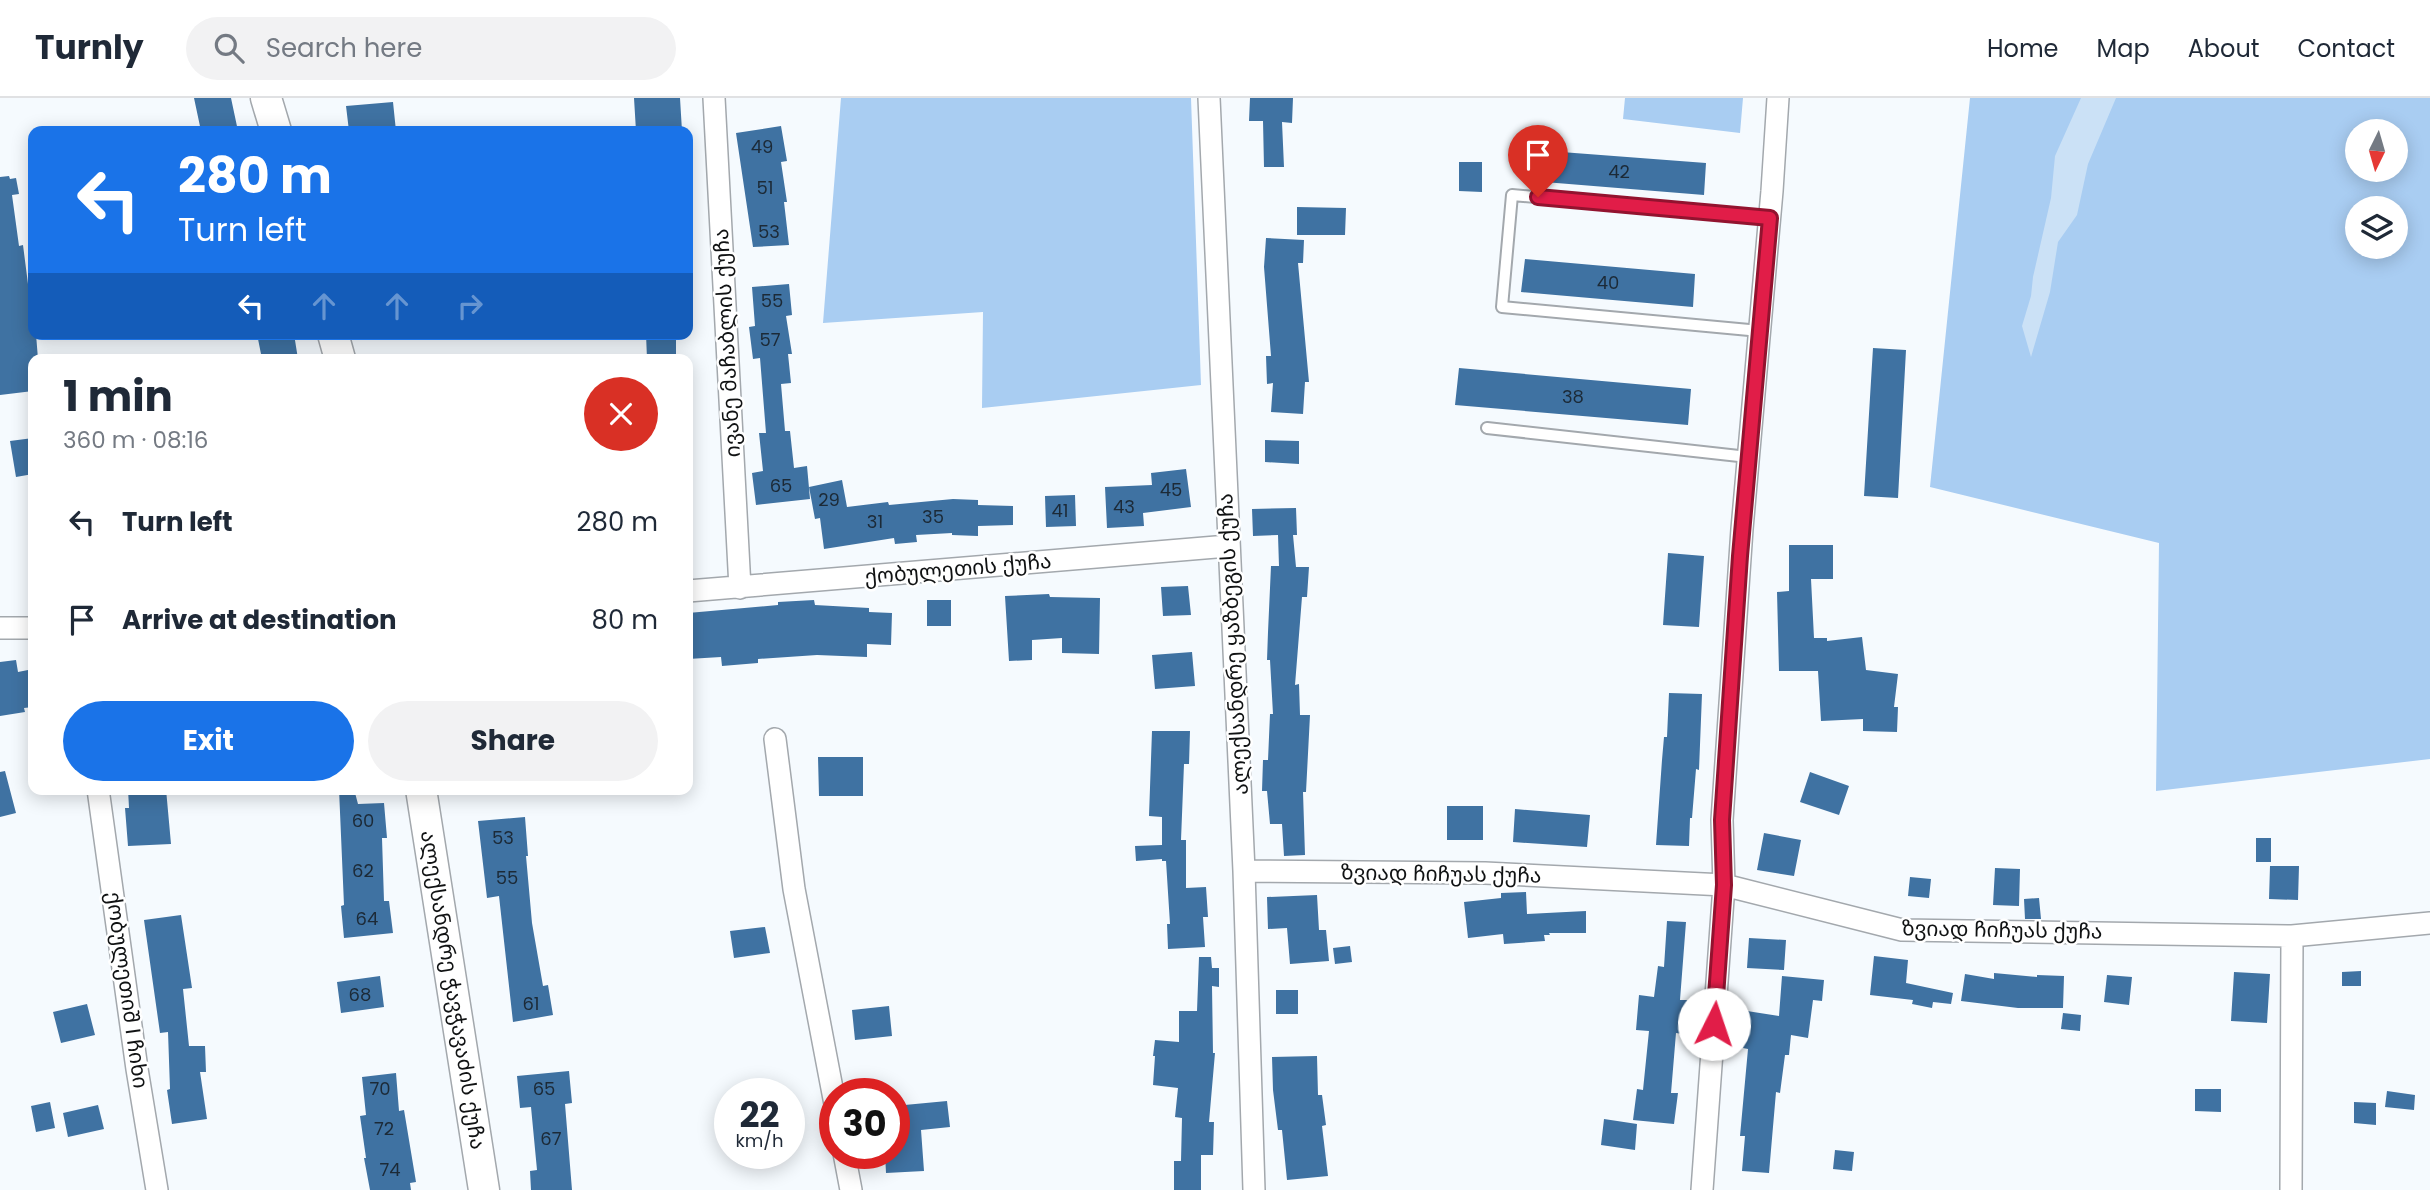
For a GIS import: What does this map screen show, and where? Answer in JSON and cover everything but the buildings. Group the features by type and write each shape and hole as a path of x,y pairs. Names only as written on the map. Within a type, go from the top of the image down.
{"street":[{"path":"266,98 274,126"},
{"name":"ივანე მაჩაბლის ქუჩა","path":"714,98 740,588"},
{"name":"ალექსანდრე ყაზბეგის ქუჩა","path":"1209,98 1244,871 1254,1190"},
{"path":"1702,1190 1724,885 1722,820 1748,457 1778,98"},
{"name":"ქობულეთის ქუჩა","path":"693,591 1228,545"},
{"path":"0,628 28,628"},
{"path":"775,738 794,889 830,1078"},
{"name":"ქობულეთიშ I ჩიხი","path":"99,795 137,1069 157,1190"},
{"name":"ალექსანდრე ჭავჭავაძის ქუჩა","path":"422,795 484,1190"},
{"name":"ზვიად ჩიჩუას ქუჩა","path":"1244,871 1485,873 1724,885 1902,930 2292,936 2430,923"},
{"path":"2291,1190 2292,936"},
{"path":"847,1169 851,1190"}],"lane":[{"path":"1760,331 1503,306 1512,195 1770,218"},
{"path":"1487,428 1748,457"}],"shaded area":[{"path":"841,98 1191,98 1201,385 982,408 983,312 823,323"},
{"path":"1625,98 1743,98 1740,133 1623,119"},
{"path":"1970,98 2430,98 2430,759 2156,791 2159,543 1930,487"},
{"path":"2081,98 2116,98 2088,164 2077,215 2058,242 2050,292 2031,357 2022,326 2031,296 2051,198 2055,156"}],"route":[{"path":"1538,197 1770,218 1740,556 1722,820 1724,885 1714,1024"}]}
